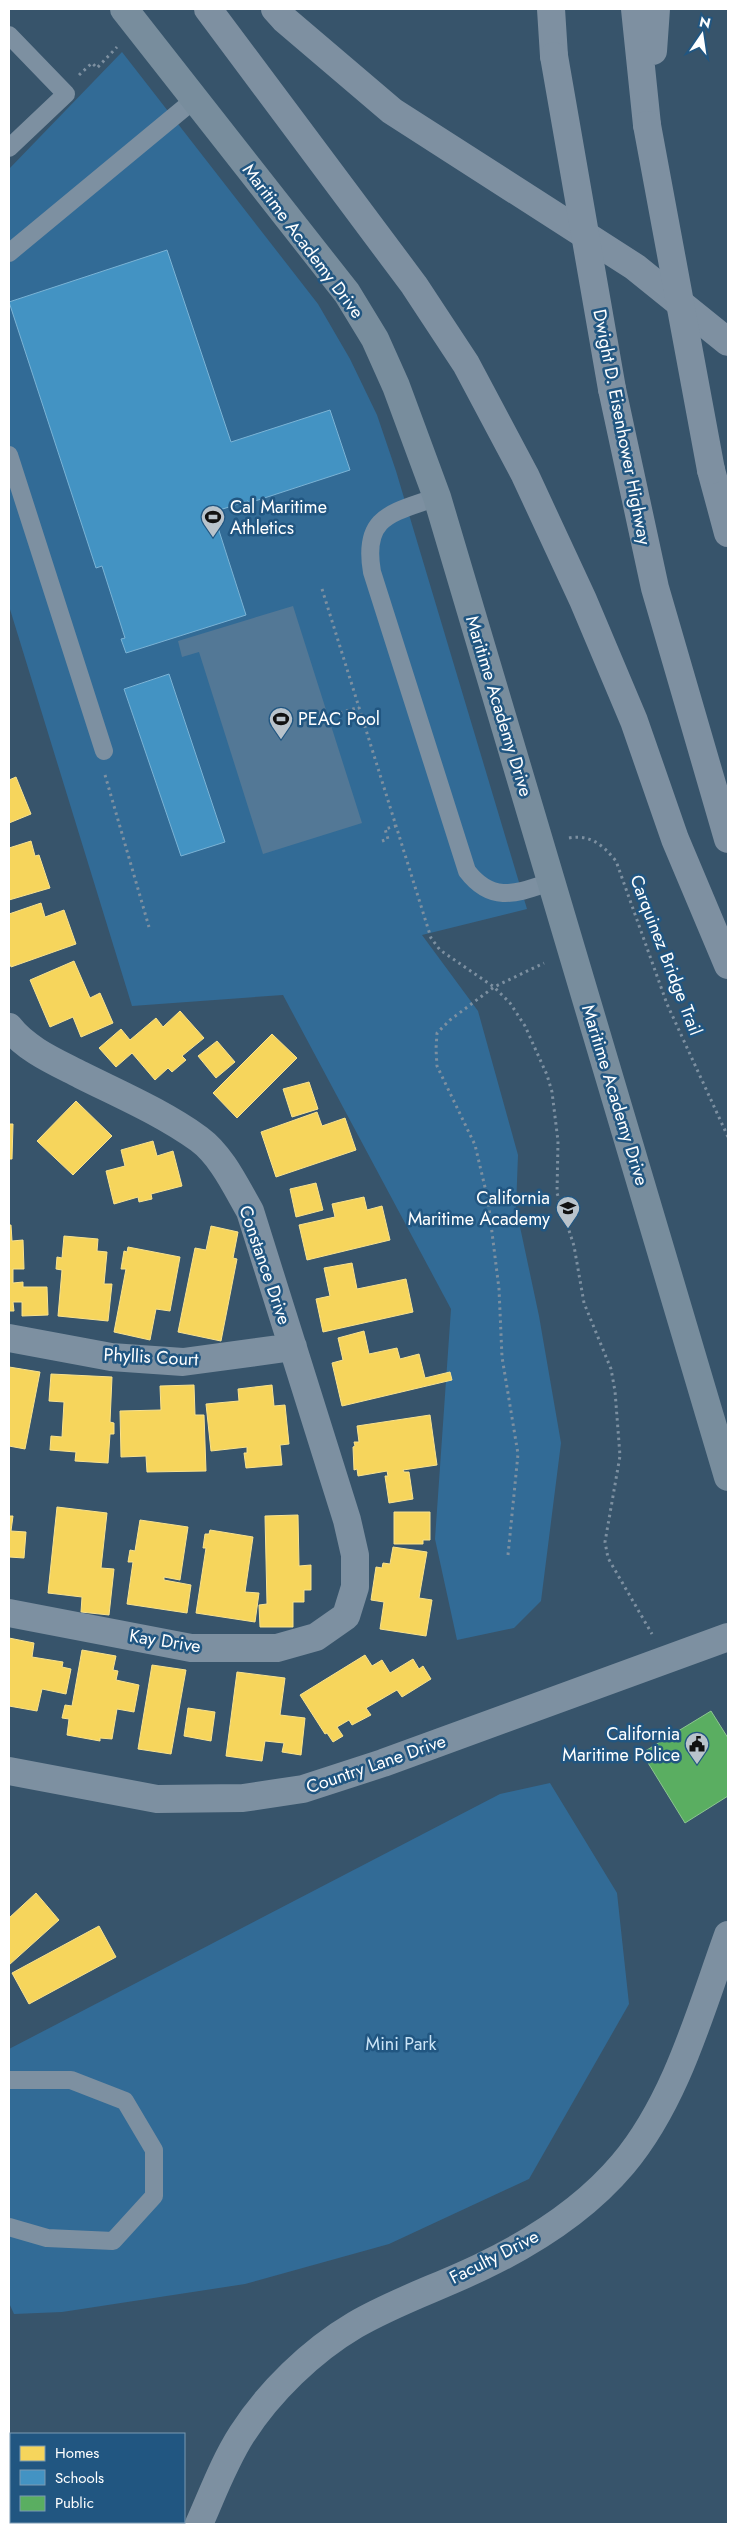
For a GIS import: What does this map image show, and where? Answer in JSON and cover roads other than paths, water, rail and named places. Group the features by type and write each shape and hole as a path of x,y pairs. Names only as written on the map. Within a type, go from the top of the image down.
{"highway":[{"path":"208,9 414,285 466,364 525,475 583,600 634,720 675,839 728,964"},
{"path":"275,9 284,19 392,111 635,268 728,342"},
{"name":"Dwight D. Eisenhower Highway","path":"551,9 554,56 612,389 655,588 728,838"},
{"path":"636,9 647,125 711,470 728,533"},
{"path":"647,125 656,9"}],"street":[{"name":"Maritime Academy Drive","path":"131,18 351,300 375,339 396,386 437,497 728,1477"},
{"name":"Constance Drive","path":"12,1037 48,1058 130,1099 201,1140 224,1167 250,1211 347,1520 355,1555 355,1587 346,1616"},
{"name":"Phyllis Court","path":"9,1338 110,1357 183,1362 293,1347"},
{"name":"Kay Drive","path":"9,1613 191,1648 277,1648 316,1636 346,1616"},
{"name":"Country Lane Drive","path":"9,1771 157,1799 243,1798 303,1789 728,1638"},
{"name":"Faculty Drive","path":"199,2524 241,2435 290,2376 353,2326 401,2301 483,2266 535,2238 590,2197 623,2164 656,2114 676,2071 728,1935"}],"lane":[{"path":"9,35 66,94 9,148"},
{"path":"9,252 195,99"},
{"path":"9,455 104,751"},
{"path":"437,497 396,511 380,521 371,536 369,554 372,572 467,871 476,883 488,891 503,894 551,882"},
{"path":"9,2080 71,2080 124,2101 154,2150 154,2196 112,2241 47,2238 9,2227"}],"place":[{"name":"Cal Maritime Athletics","path":"213,538"},
{"name":"PEAC Pool","path":"281,740"},
{"name":"California Maritime Academy","path":"568,1229"},
{"name":"California Maritime Police","path":"697,1765"}],"park label":[{"name":"Mini Park","path":"401,2044"}]}
